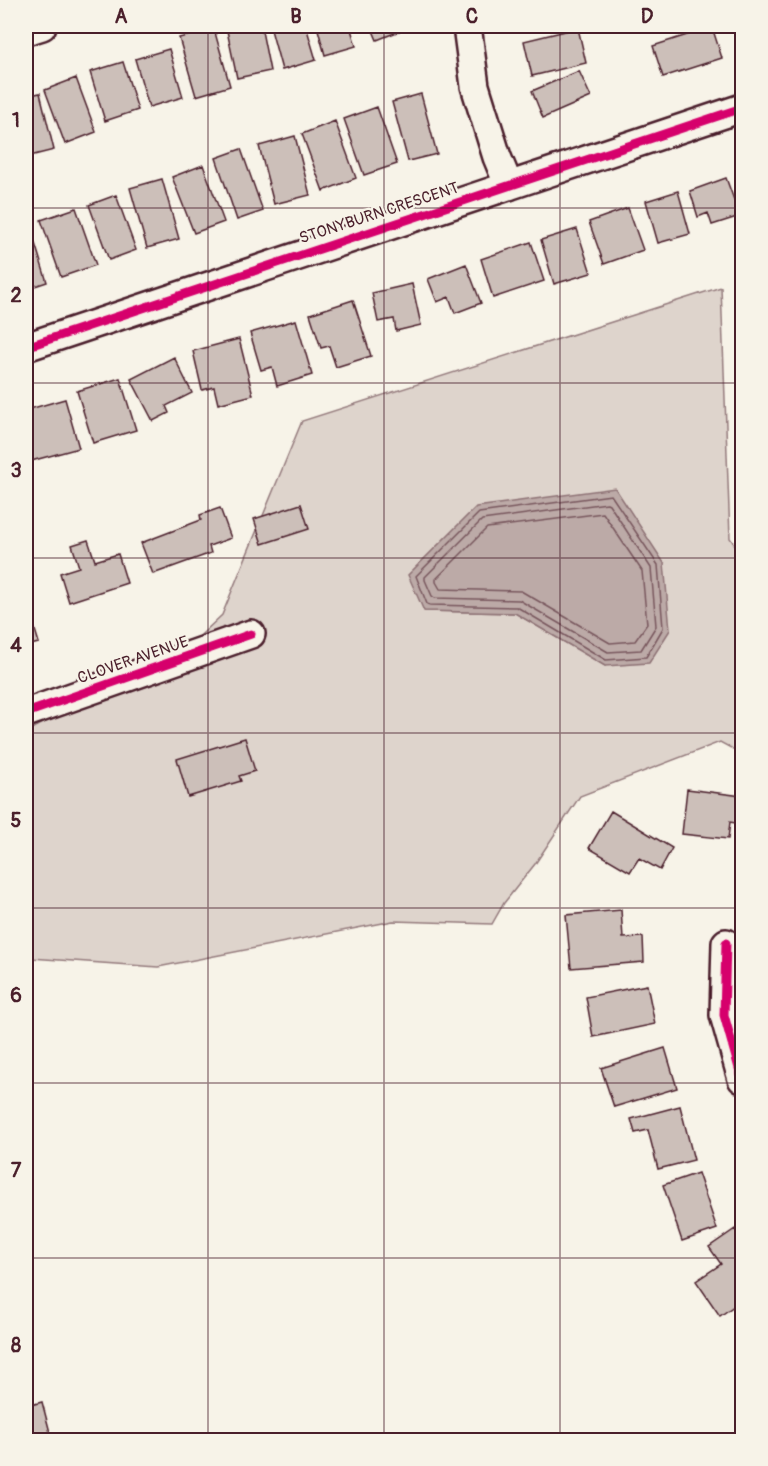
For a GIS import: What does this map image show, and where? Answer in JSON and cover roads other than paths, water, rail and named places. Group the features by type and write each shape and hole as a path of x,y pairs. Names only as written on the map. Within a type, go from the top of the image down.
{"street":[{"path":"26,31 42,26"},
{"path":"467,26 475,86 497,157 509,186"},
{"name":"STONYBURN CRESCENT","path":"26,346 742,108"},
{"name":"CLOVER AVENUE","path":"26,713 251,634"},
{"path":"726,942 724,1015 742,1079"}],"water":[{"path":"615,488 664,563 670,630 649,663 605,666 515,613 424,611 408,575 476,507"}]}
